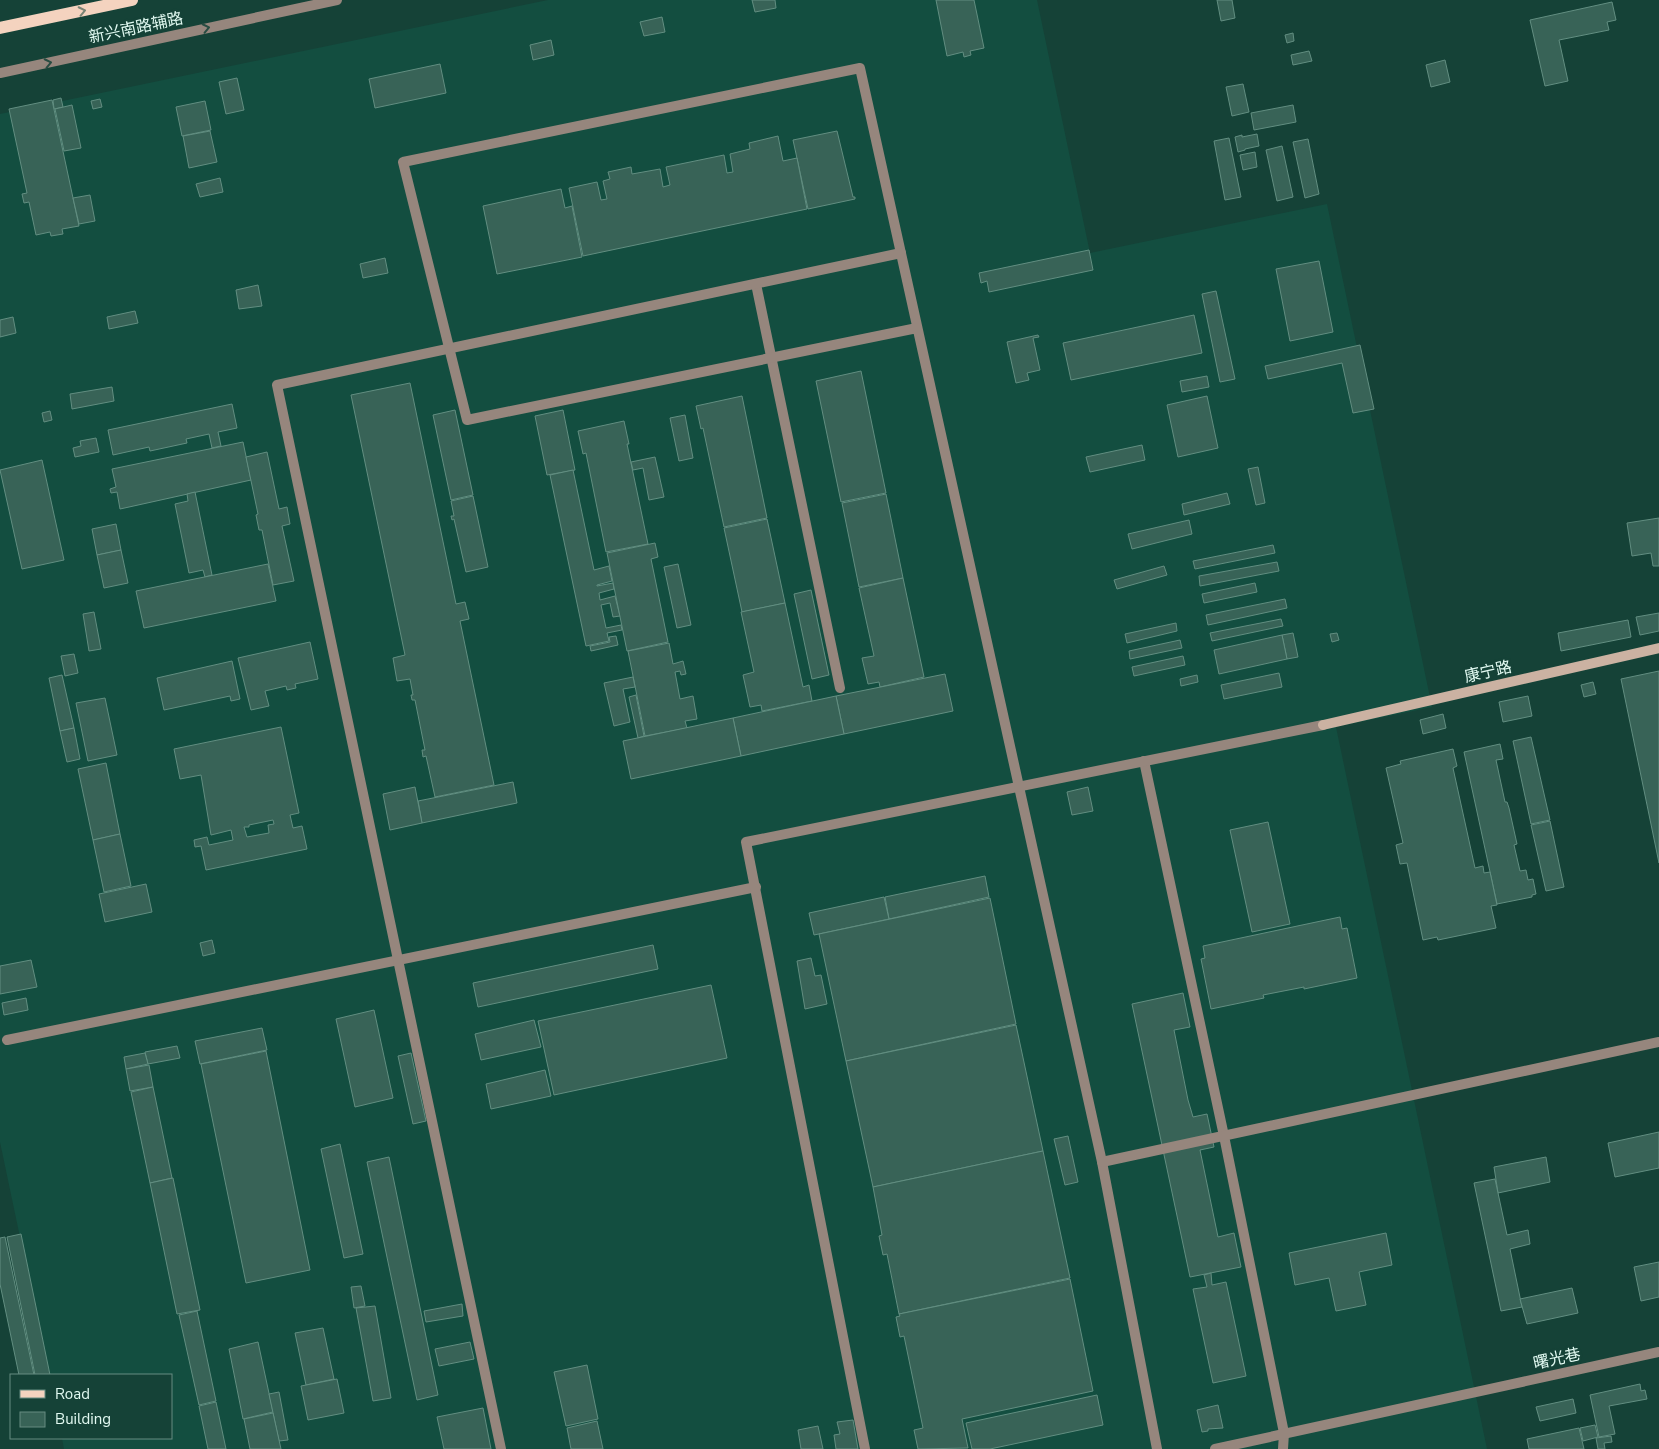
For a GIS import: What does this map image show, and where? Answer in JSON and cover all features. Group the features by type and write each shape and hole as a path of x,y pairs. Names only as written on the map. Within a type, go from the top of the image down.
{"main road":[{"path":"0,28 132,0"}],"street":[{"name":"新兴南路辅路","path":"0,73 337,0"},
{"path":"917,328 467,420 403,162 860,68 1102,1162 1157,1449"},
{"path":"501,1449 278,386 901,253"},
{"path":"756,284 840,688"},
{"name":"康宁路","path":"1144,761 1323,725 1659,648"},
{"path":"866,1449 746,842 1144,761 1224,1136 1284,1434 1283,1449"},
{"path":"7,1040 756,887"},
{"path":"1102,1162 1659,1042"},
{"name":"曙光巷","path":"1215,1449 1659,1352"}],"shaded area":[{"path":"548,0 1037,0 1090,253 1327,204 1432,707 1336,727 1487,1449 64,1449 62,1439 172,1439 172,1374 49,1374 0,1142 0,114"}],"building":[{"path":"752,0 775,0 776,8 755,12"},
{"path":"936,0 974,0 984,48 970,51 971,55 964,57 963,52 947,56"},
{"path":"1217,0 1232,0 1235,18 1221,21"},
{"path":"1612,2 1616,20 1607,22 1609,30 1559,40 1568,81 1545,86 1530,20"},
{"path":"662,17 665,32 644,36 640,22"},
{"path":"1293,33 1294,41 1287,43 1285,35"},
{"path":"551,40 554,55 533,60 530,45"},
{"path":"1309,51 1312,61 1293,65 1291,55"},
{"path":"1445,60 1450,82 1431,87 1426,65"},
{"path":"440,64 446,93 375,108 369,79"},
{"path":"237,78 244,110 226,114 219,82"},
{"path":"1243,84 1249,112 1232,116 1226,87"},
{"path":"61,98 63,107 54,109 53,100"},
{"path":"100,99 102,107 93,109 91,101"},
{"path":"52,100 79,226 62,229 63,234 51,236 50,232 36,235 29,202 24,203 22,194 27,193 9,109"},
{"path":"205,101 211,130 182,136 176,107"},
{"path":"72,105 81,148 64,151 55,109"},
{"path":"1293,105 1296,122 1254,130 1251,113"},
{"path":"210,131 217,162 189,168 183,136"},
{"path":"837,131 855,199 808,209 793,140"},
{"path":"1257,134 1259,146 1238,152 1235,137"},
{"path":"778,136 783,161 797,158 807,209 583,256 569,188 597,182 601,200 607,199 603,181 610,179 608,172 631,167 632,174 660,169 663,187 670,185 666,167 724,155 727,173 733,172 730,154 750,149 749,143"},
{"path":"1229,138 1241,197 1225,200 1214,141"},
{"path":"1308,139 1319,194 1305,198 1293,142"},
{"path":"1282,146 1293,197 1277,201 1266,150"},
{"path":"1255,152 1257,167 1243,170 1240,155"},
{"path":"220,178 223,192 200,197 196,184"},
{"path":"561,189 565,208 572,206 582,257 497,274 483,206"},
{"path":"90,195 95,221 79,224 73,198"},
{"path":"1089,250 1093,270 989,292 987,281 981,283 979,273"},
{"path":"385,258 388,273 363,278 360,264"},
{"path":"1319,261 1333,332 1290,341 1276,269"},
{"path":"258,285 262,306 239,309 236,290"},
{"path":"1216,291 1235,379 1220,382 1202,294"},
{"path":"135,311 138,323 109,329 107,317"},
{"path":"1194,315 1202,353 1071,380 1063,343"},
{"path":"13,317 16,333 0,337 0,320"},
{"path":"1038,335 1039,337 1033,338 1040,370 1027,373 1029,380 1016,383 1007,342"},
{"path":"1360,345 1374,409 1353,413 1342,363 1268,379 1265,366"},
{"path":"861,371 886,493 841,502 816,381"},
{"path":"1207,376 1209,387 1182,392 1180,381"},
{"path":"410,383 456,604 465,602 469,619 460,621 494,785 435,797 426,756 423,757 422,750 425,750 415,700 412,700 410,679 397,681 393,658 405,655 351,395"},
{"path":"112,387 114,401 72,409 70,394"},
{"path":"742,396 767,518 724,527 703,428 701,429 696,406"},
{"path":"1207,396 1218,448 1178,457 1167,405"},
{"path":"232,404 237,428 218,432 221,446 212,448 209,434 186,439 187,443 150,451 149,447 113,455 108,430"},
{"path":"455,410 473,495 451,500 433,415"},
{"path":"563,410 575,470 547,475 535,416"},
{"path":"50,411 52,420 44,422 42,413"},
{"path":"685,415 693,458 679,461 670,418"},
{"path":"624,421 648,544 606,552 586,453 583,454 578,431"},
{"path":"96,438 99,452 75,457 73,448 81,446 80,441"},
{"path":"243,442 251,480 120,509 117,492 111,493 110,489 116,487 112,469"},
{"path":"1142,445 1145,460 1090,472 1086,457"},
{"path":"267,452 279,509 287,507 290,524 282,526 294,581 273,585 262,530 259,530 256,515 258,514 246,457"},
{"path":"655,457 664,497 649,500 643,468 633,470 631,462"},
{"path":"42,460 64,560 22,569 0,470"},
{"path":"1258,467 1265,503 1256,505 1248,469"},
{"path":"573,470 594,570 609,566 612,581 597,586 613,583 614,589 599,593 600,600 615,596 620,616 613,617 610,603 601,605 606,628 621,625 622,630 607,633 609,641 586,646 550,475"},
{"path":"195,492 212,575 205,577 203,570 189,573 175,504 188,501 187,494"},
{"path":"1227,493 1230,504 1184,515 1182,504"},
{"path":"886,494 903,578 859,587 842,503"},
{"path":"473,496 488,567 466,572 454,519 452,520 451,516 454,516 451,501"},
{"path":"1659,518 1659,566 1653,566 1651,553 1632,556 1627,523"},
{"path":"767,519 785,603 742,612 724,528"},
{"path":"1189,520 1192,534 1132,549 1128,534"},
{"path":"116,524 121,550 97,555 92,529"},
{"path":"655,543 658,557 651,559 668,642 627,651 607,553"},
{"path":"1273,545 1275,553 1195,569 1193,561"},
{"path":"121,550 128,583 104,588 97,555"},
{"path":"1277,562 1279,571 1200,586 1199,576"},
{"path":"268,564 276,601 144,628 136,591"},
{"path":"678,564 691,625 677,628 664,567"},
{"path":"1164,566 1167,575 1117,589 1114,580"},
{"path":"903,578 924,677 880,687 879,682 868,684 862,658 874,656 859,588"},
{"path":"1255,583 1257,592 1204,603 1202,594"},
{"path":"811,590 829,675 812,679 794,594"},
{"path":"1285,599 1287,608 1208,625 1206,615"},
{"path":"785,603 803,687 809,685 812,701 762,711 761,705 750,707 743,675 754,672 741,612"},
{"path":"94,612 101,649 89,651 83,614"},
{"path":"1659,613 1659,631 1640,635 1636,617"},
{"path":"1281,619 1283,626 1212,641 1210,633"},
{"path":"1628,620 1631,637 1561,651 1558,633"},
{"path":"1176,623 1177,631 1127,643 1125,634"},
{"path":"1293,633 1298,657 1287,659 1282,635"},
{"path":"1337,633 1339,640 1332,642 1330,634"},
{"path":"1282,635 1287,659 1219,674 1214,650"},
{"path":"616,636 618,645 591,651 590,646 610,642 609,637"},
{"path":"1180,640 1182,648 1130,659 1129,651"},
{"path":"310,642 318,679 295,684 296,688 287,690 286,686 265,691 269,706 251,710 238,658"},
{"path":"669,643 673,664 683,661 686,674 681,675 680,671 675,672 680,699 693,696 697,719 685,721 687,728 645,736 628,651"},
{"path":"74,654 78,673 65,676 61,656"},
{"path":"1183,656 1185,665 1134,676 1132,667"},
{"path":"232,661 240,699 231,701 230,696 164,710 157,678"},
{"path":"1659,671 1659,863 1621,679"},
{"path":"1279,673 1282,687 1224,699 1221,685"},
{"path":"945,674 953,711 844,734 836,696"},
{"path":"62,675 74,728 60,731 49,678"},
{"path":"1197,675 1198,682 1181,686 1180,679"},
{"path":"633,677 635,687 623,689 630,722 614,726 604,683"},
{"path":"1593,682 1596,694 1584,697 1581,685"},
{"path":"636,695 644,736 638,738 629,697"},
{"path":"836,696 844,734 741,756 733,718"},
{"path":"1528,696 1532,716 1503,722 1499,702"},
{"path":"105,698 117,755 88,761 76,703"},
{"path":"1443,714 1446,728 1423,734 1420,720"},
{"path":"733,718 741,756 631,779 623,741"},
{"path":"281,727 299,813 290,815 293,828 302,826 307,849 206,870 201,846 195,847 194,840 207,837 209,845 233,840 231,830 211,835 201,775 180,779 174,749","holes":["273,820 274,824 268,825 269,833 247,837 244,827"]},
{"path":"74,728 80,759 67,762 60,731"},
{"path":"1531,737 1550,820 1531,824 1513,741"},
{"path":"1500,744 1503,759 1496,760 1517,844 1514,845 1520,871 1526,870 1528,880 1533,879 1536,894 1532,895 1532,897 1497,904 1464,752"},
{"path":"1453,749 1457,766 1453,768 1475,868 1483,866 1484,873 1490,872 1497,905 1491,906 1496,928 1438,940 1437,937 1423,940 1407,863 1400,864 1396,845 1403,843 1386,768 1401,764 1400,761"},
{"path":"106,763 120,834 93,840 78,769"},
{"path":"513,782 517,803 422,823 418,801"},
{"path":"415,787 422,823 390,830 383,794"},
{"path":"1088,787 1093,811 1072,815 1067,792"},
{"path":"1550,821 1564,887 1546,891 1531,825"},
{"path":"1268,822 1290,924 1252,932 1230,830"},
{"path":"120,834 131,886 104,892 93,840"},
{"path":"985,876 989,897 889,919 885,897"},
{"path":"146,884 152,912 105,922 99,894"},
{"path":"884,897 889,919 814,935 809,913"},
{"path":"990,898 1016,1024 846,1061 819,934"},
{"path":"1340,917 1342,929 1347,928 1357,978 1263,995 1264,998 1211,1009 1201,959 1205,958 1203,946"},
{"path":"212,940 215,953 203,956 200,943"},
{"path":"653,945 658,969 478,1007 473,983"},
{"path":"811,958 815,976 821,975 827,1004 805,1009 797,961"},
{"path":"31,960 37,987 0,994 0,966"},
{"path":"711,985 727,1058 554,1095 538,1021"},
{"path":"1183,993 1190,1027 1174,1030 1188,1100 1193,1117 1207,1114 1214,1147 1200,1150 1218,1237 1234,1233 1241,1267 1190,1277 1132,1004"},
{"path":"26,998 28,1010 4,1015 2,1003"},
{"path":"374,1010 393,1098 355,1107 336,1019"},
{"path":"534,1020 541,1047 481,1060 475,1034"},
{"path":"1016,1025 1043,1151 873,1187 846,1061"},
{"path":"262,1028 267,1050 200,1064 195,1041"},
{"path":"177,1046 180,1058 148,1064 145,1052"},
{"path":"266,1051 310,1270 246,1283 201,1064"},
{"path":"145,1053 148,1064 126,1069 124,1057"},
{"path":"411,1053 426,1121 413,1124 398,1056"},
{"path":"149,1065 153,1087 130,1091 126,1069"},
{"path":"545,1070 551,1096 491,1109 486,1084"},
{"path":"153,1087 172,1178 150,1183 131,1092"},
{"path":"1659,1132 1659,1168 1615,1177 1608,1143"},
{"path":"1068,1136 1078,1182 1065,1185 1054,1139"},
{"path":"340,1144 363,1254 344,1258 321,1149"},
{"path":"1043,1151 1070,1278 899,1314 887,1254 883,1255 879,1236 882,1235 873,1187"},
{"path":"389,1157 438,1395 417,1400 367,1162"},
{"path":"1546,1157 1550,1182 1498,1193 1494,1167"},
{"path":"173,1178 200,1310 177,1314 150,1183"},
{"path":"1495,1179 1507,1235 1528,1230 1530,1244 1510,1249 1522,1307 1501,1311 1474,1183"},
{"path":"1386,1233 1392,1265 1359,1272 1366,1305 1336,1311 1329,1278 1295,1285 1289,1253"},
{"path":"21,1234 50,1374 35,1374 7,1237"},
{"path":"5,1237 34,1374 19,1374 0,1284 0,1238"},
{"path":"1659,1262 1659,1297 1641,1301 1634,1267"},
{"path":"1211,1273 1212,1285 1226,1282 1246,1376 1213,1383 1193,1289 1207,1287 1204,1275"},
{"path":"1070,1279 1093,1391 962,1419 968,1448 918,1449 914,1430 923,1428 904,1336 900,1337 896,1317 900,1316 899,1314"},
{"path":"361,1286 365,1306 354,1308 351,1287"},
{"path":"1572,1288 1578,1313 1527,1324 1520,1299"},
{"path":"462,1304 463,1316 426,1322 424,1311"},
{"path":"375,1306 391,1398 373,1401 356,1308"},
{"path":"197,1311 216,1401 199,1405 179,1315"},
{"path":"323,1328 334,1379 306,1385 295,1333"},
{"path":"258,1342 273,1412 243,1419 229,1349"},
{"path":"470,1342 474,1359 439,1366 435,1349"},
{"path":"1567,1351 1569,1359 1561,1360 1559,1353"},
{"path":"587,1365 598,1419 566,1426 554,1372"},
{"path":"337,1379 344,1413 308,1420 301,1386"},
{"path":"1640,1384 1641,1391 1645,1390 1647,1399 1609,1406 1615,1434 1599,1437 1590,1395"},
{"path":"279,1392 288,1440 279,1441 269,1394"},
{"path":"1097,1395 1103,1425 990,1449 972,1449 966,1423"},
{"path":"1573,1399 1576,1413 1540,1421 1536,1407"},
{"path":"216,1402 226,1449 208,1449 199,1406"},
{"path":"1218,1405 1223,1428 1208,1429 1208,1431 1202,1432 1197,1410"},
{"path":"483,1408 491,1449 444,1449 437,1417"},
{"path":"273,1413 281,1449 250,1449 244,1419"},
{"path":"853,1420 858,1449 836,1449 834,1435 840,1434 837,1422"},
{"path":"597,1421 603,1449 571,1449 567,1428"},
{"path":"1595,1425 1598,1437 1583,1441 1580,1428"},
{"path":"818,1426 823,1449 801,1449 798,1430"},
{"path":"1579,1428 1584,1449 1529,1449 1527,1439"},
{"path":"1611,1436 1612,1442 1604,1443 1605,1449 1598,1449 1596,1438"}]}
